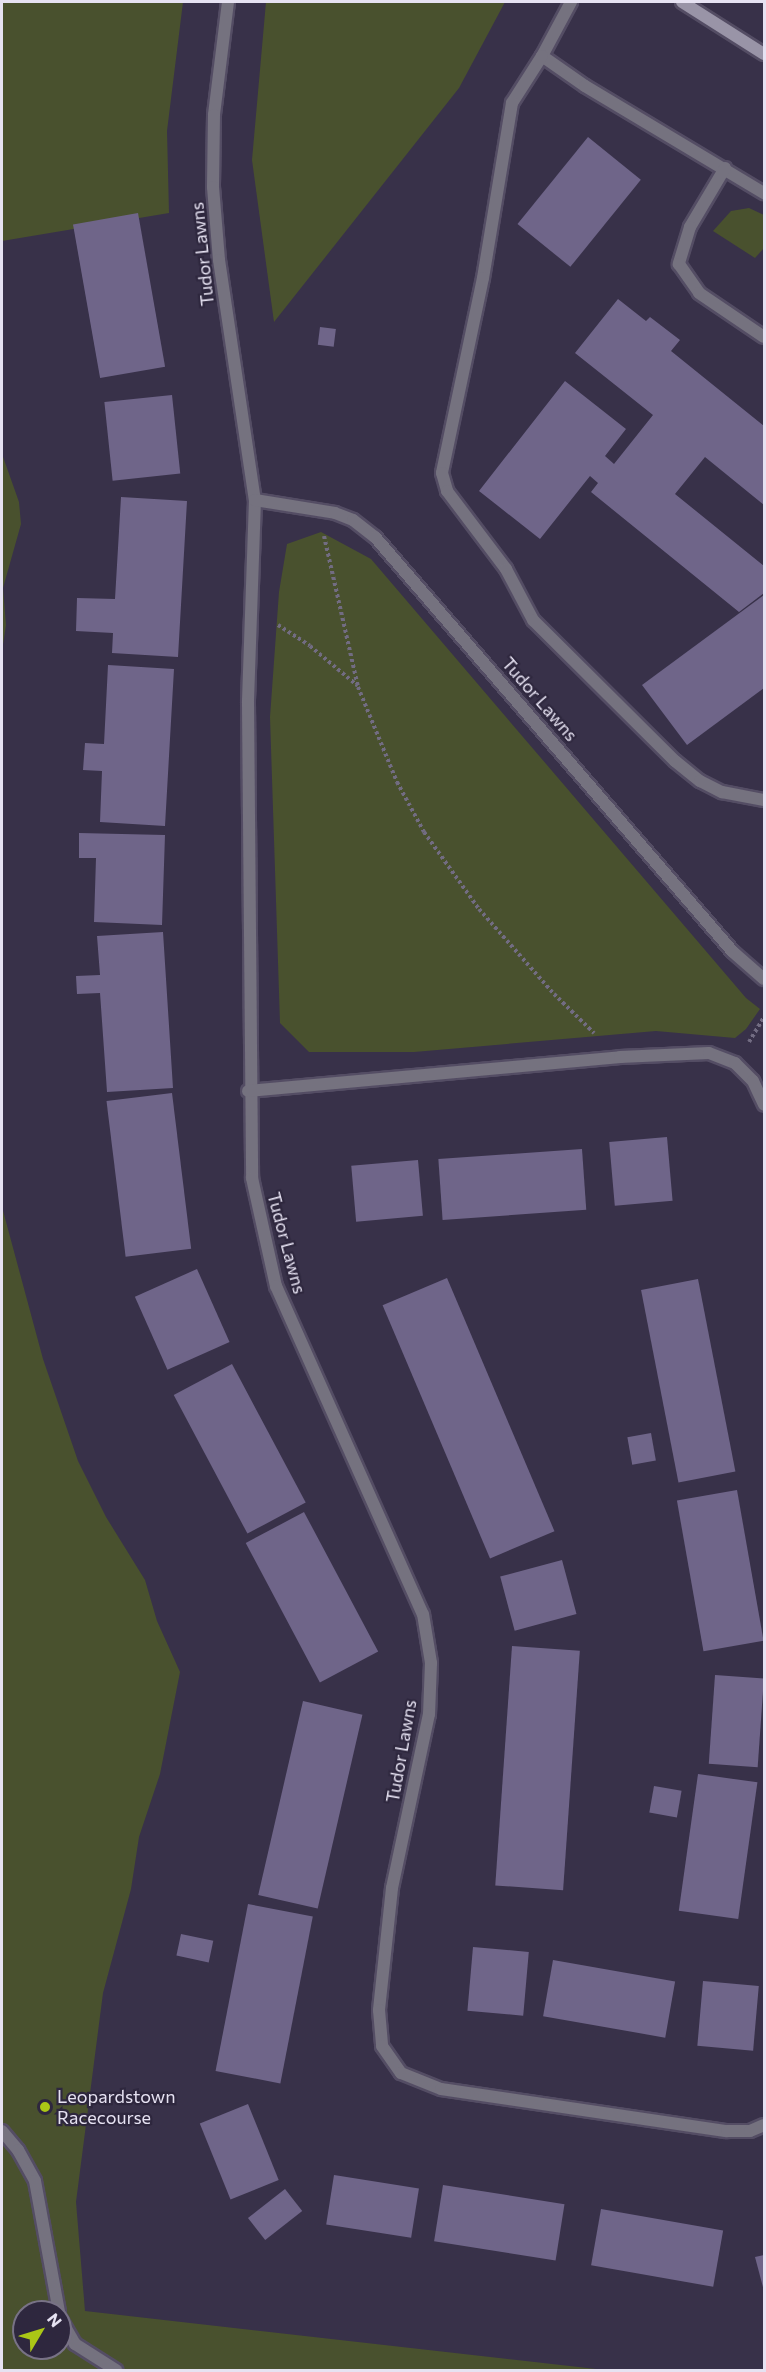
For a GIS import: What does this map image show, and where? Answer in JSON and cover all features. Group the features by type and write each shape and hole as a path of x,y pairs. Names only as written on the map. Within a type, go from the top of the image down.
{"main road":[{"path":"682,2 765,54"}],"street":[{"name":"Tudor Lawns","path":"228,2 214,115 213,187 219,260 255,500 248,703 248,1091 252,1178 276,1286 423,1614 431,1663 429,1714 393,1888 379,2010 382,2046 401,2073 441,2089 727,2131 750,2131 765,2125"},
{"path":"571,2 542,56 512,103 483,278 442,473 447,491 506,569 533,620 675,761 699,781 722,792 765,800"},
{"path":"542,56 585,86 765,193"},
{"path":"725,168 690,227 680,264 699,293 765,336"},
{"name":"Tudor Lawns","path":"255,500 318,509 353,520 375,537 733,952 765,979"},
{"path":"248,1091 620,1057 709,1053 735,1063 753,1081 765,1106"},
{"path":"2,2131 18,2150 35,2181 56,2300"},
{"path":"72,2339 75,2344 116,2370"}],"path":[{"path":"318,509 358,687 397,782 456,878 554,994 620,1057"},
{"path":"252,608 310,646 358,687"}],"green space":[{"path":"2,2 183,2 167,131 169,213 2,241"},
{"path":"266,2 505,2 459,88 274,322 252,160"},
{"path":"749,208 764,215 764,248 755,258 713,231 731,211"},
{"path":"2,454 19,502 21,524 3,588 6,625 2,651"},
{"path":"321,532 371,559 746,998 760,1009 746,1029 735,1038 656,1031 414,1052 309,1052 280,1023 270,717 279,592 287,544"},
{"path":"2,1207 43,1359 78,1461 106,1517 145,1580 157,1621 180,1672 160,1774 139,1837 131,1889 103,1993 76,2202 85,2311 605,2370 2,2370"}],"building":[{"path":"588,137 641,180 570,267 518,224"},
{"path":"138,213 165,367 100,378 73,224"},
{"path":"618,299 646,321 650,317 680,340 671,351 764,426 764,505 705,457 675,494 764,566 764,593 739,612 591,492 598,483 590,476 540,539 479,491 565,381 626,429 605,456 614,464 653,415 575,353"},
{"path":"320,327 336,329 334,347 318,345"},
{"path":"172,395 180,474 113,481 104,402"},
{"path":"121,497 187,501 178,657 112,653 113,633 76,631 77,598 115,599"},
{"path":"764,595 764,688 687,745 642,685"},
{"path":"108,665 174,669 165,826 100,822 102,771 83,770 85,743 104,744"},
{"path":"79,833 165,835 162,925 94,922 96,858 79,858"},
{"path":"163,932 173,1088 107,1092 100,993 77,994 76,976 100,975 97,936"},
{"path":"172,1093 191,1249 126,1257 106,1101"},
{"path":"667,1137 673,1201 615,1206 609,1142"},
{"path":"582,1149 586,1210 443,1220 438,1159"},
{"path":"418,1160 423,1216 356,1222 351,1166"},
{"path":"197,1269 230,1342 167,1370 135,1297"},
{"path":"447,1278 554,1531 490,1558 383,1305"},
{"path":"698,1279 735,1471 678,1482 641,1290"},
{"path":"232,1364 306,1503 247,1534 174,1395"},
{"path":"651,1433 656,1461 632,1465 627,1437"},
{"path":"737,1490 764,1641 703,1651 677,1501"},
{"path":"304,1512 378,1652 320,1682 246,1543"},
{"path":"562,1560 576,1614 515,1631 500,1577"},
{"path":"512,1646 580,1651 563,1890 495,1885"},
{"path":"715,1675 764,1678 758,1767 709,1764"},
{"path":"303,1701 362,1715 318,1909 258,1895"},
{"path":"698,1774 757,1782 738,1919 679,1911"},
{"path":"654,1786 682,1791 677,1817 649,1813"},
{"path":"248,1904 313,1917 280,2083 216,2071"},
{"path":"181,1934 213,1941 209,1962 176,1956"},
{"path":"473,1947 529,1952 523,2016 467,2011"},
{"path":"553,1960 675,1982 665,2038 543,2016"},
{"path":"703,1981 759,1986 753,2051 697,2046"},
{"path":"248,2104 279,2180 231,2200 200,2123"},
{"path":"334,2175 419,2188 411,2238 326,2224"},
{"path":"443,2185 564,2204 556,2261 434,2241"},
{"path":"285,2189 302,2211 265,2240 248,2218"},
{"path":"601,2209 723,2231 713,2287 591,2265"},
{"path":"764,2255 764,2291 755,2257"}],"place":[{"name":"Leopardstown Racecourse","path":"45,2107"}]}
